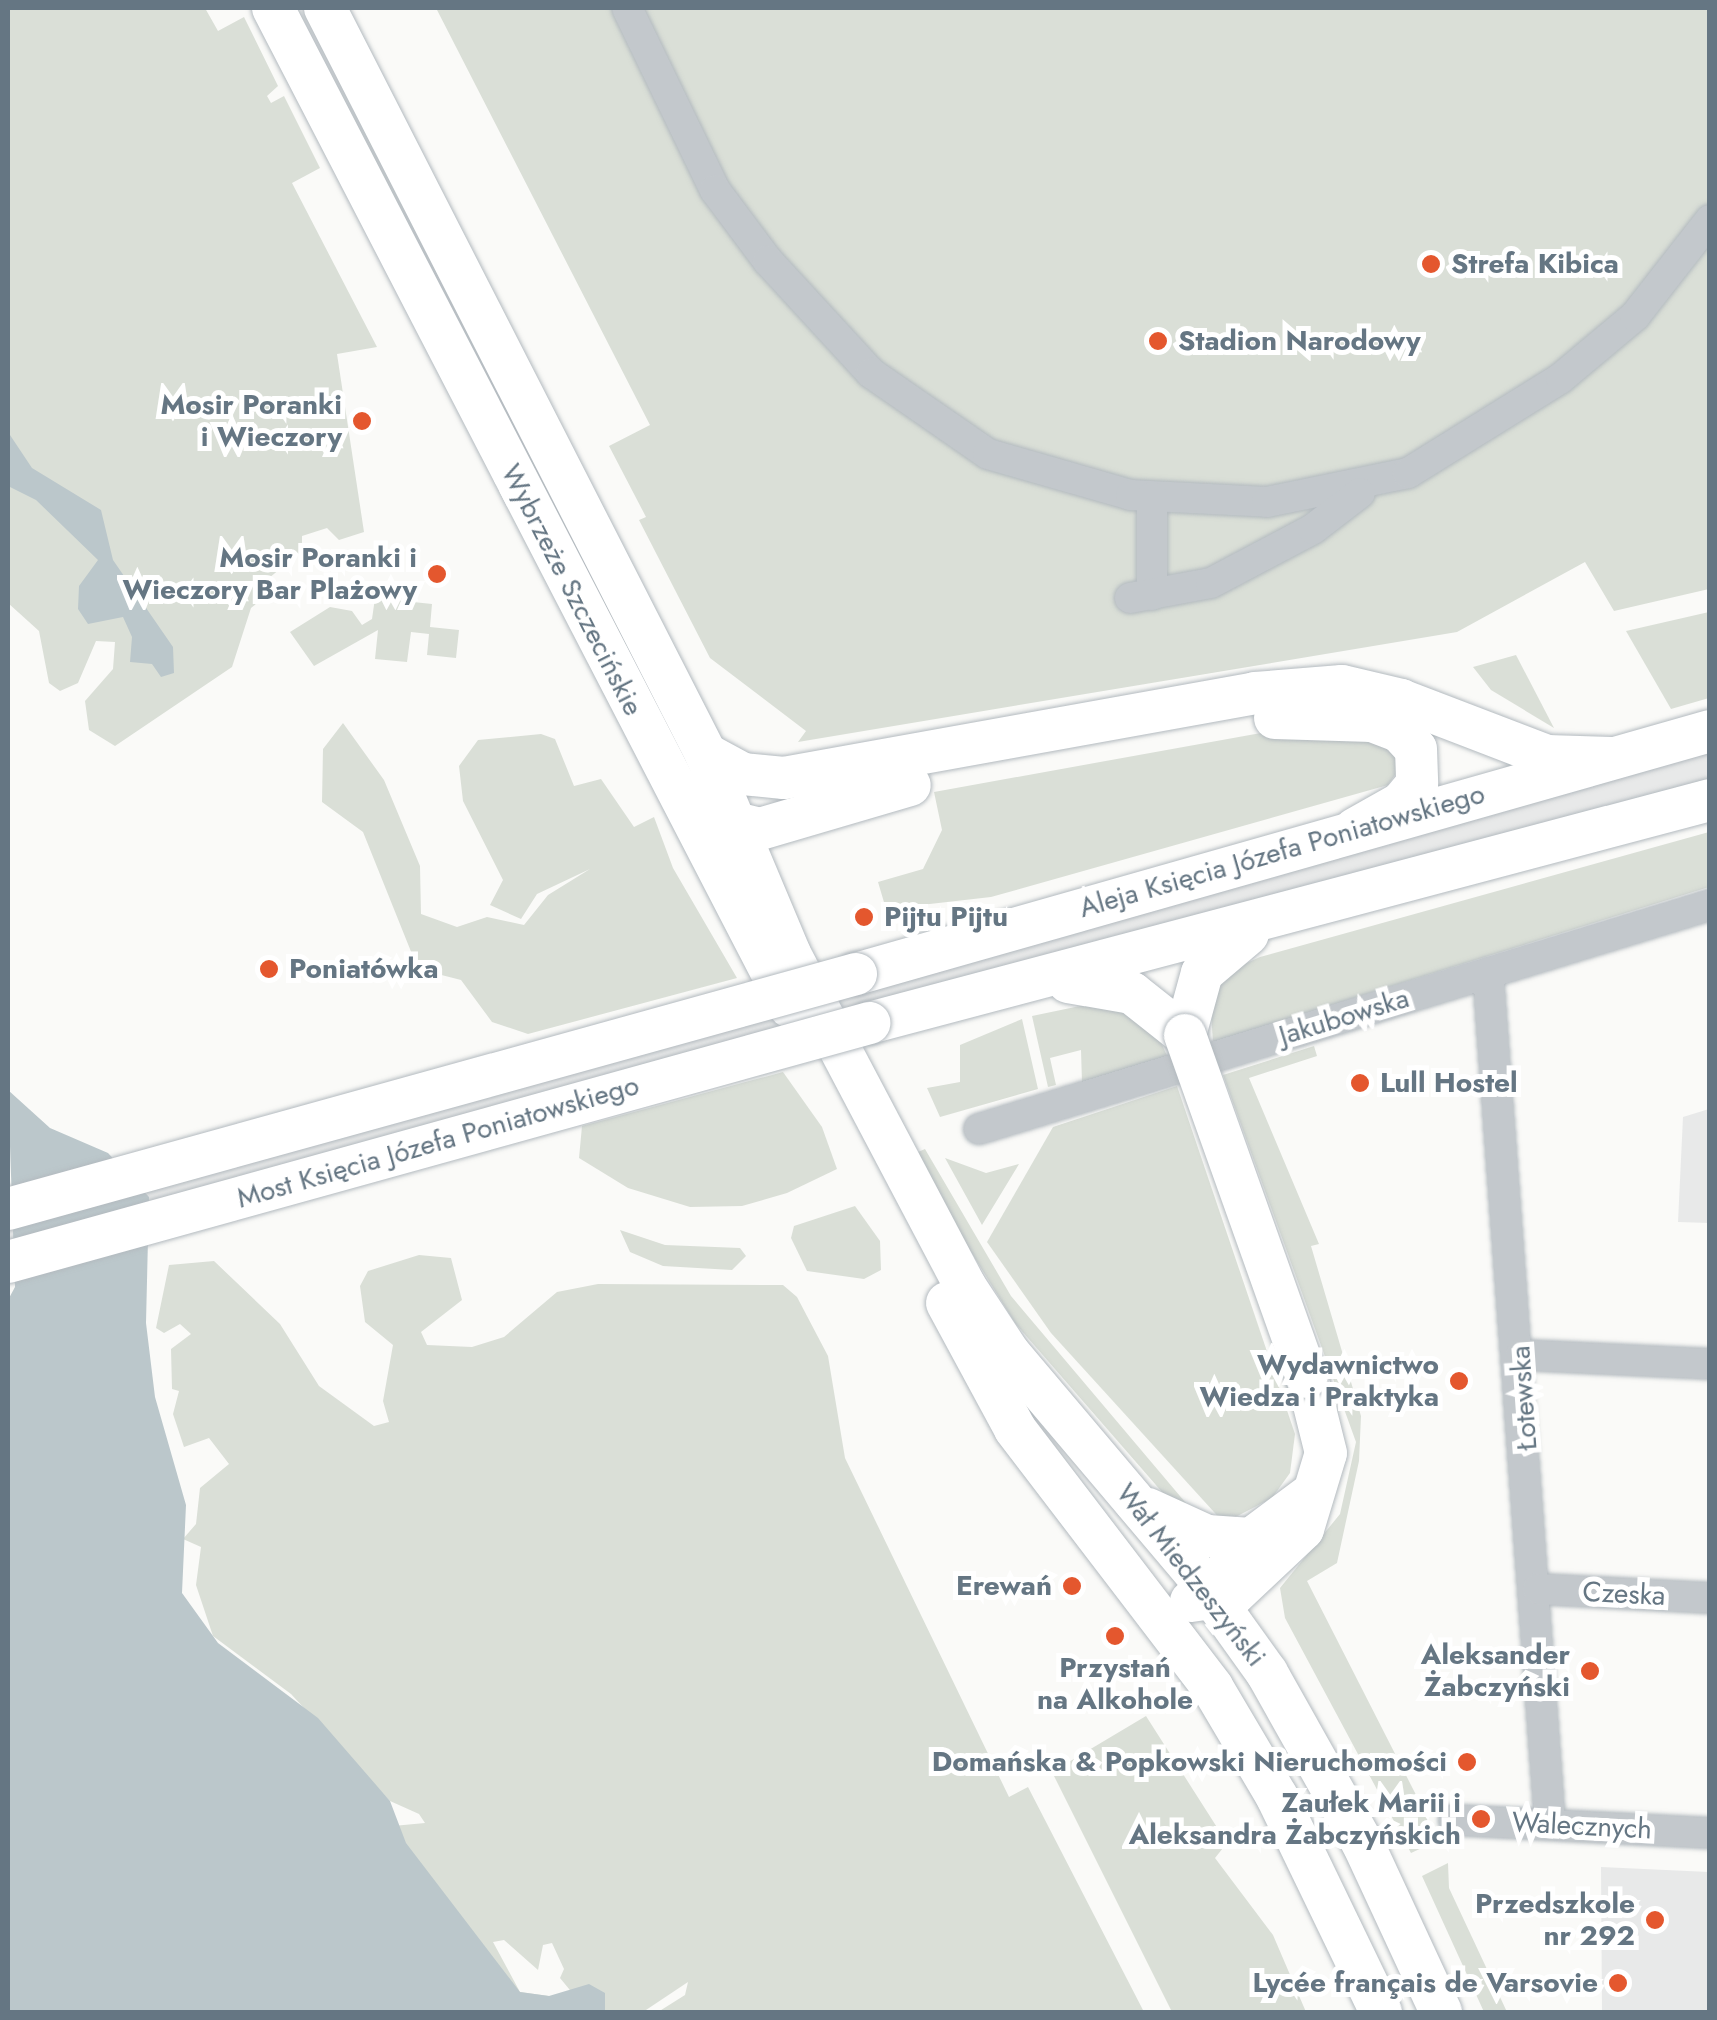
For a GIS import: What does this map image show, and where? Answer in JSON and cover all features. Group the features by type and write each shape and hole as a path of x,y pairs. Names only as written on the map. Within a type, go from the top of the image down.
{"main road":[{"name":"Wybrzeże Szczecińskie","path":"273,8 712,865 890,1165"},
{"name":"Wybrzeże Szczecińskie","path":"325,8 706,754 730,820 890,1165"},
{"path":"706,754 743,774 784,778 1299,686 1401,700 1547,756 1612,758"},
{"path":"674,790 730,820 760,829 822,808 1275,718 1337,716 1400,732 1420,760 1417,784 1402,803 1355,829"},
{"name":"Aleja Księcia Józefa Poniatowskiego","path":"856,974 1710,731"},
{"path":"712,865 730,820 784,778"},
{"path":"974,996 1266,923 1710,800"},
{"path":"778,925 783,867 822,808"},
{"path":"1172,999 1212,957 1266,923"},
{"name":"Most Księcia Józefa Poniatowskiego","path":"8,1209 856,974"},
{"path":"974,996 1078,982 1172,999"},
{"name":"Most Księcia Józefa Poniatowskiego","path":"8,1262 974,996"},
{"path":"1172,999 1321,1416 1321,1484 1264,1550 1211,1600 1205,1677"},
{"name":"Wał Miedzeszyński","path":"890,1165 1008,1352 1136,1502 1250,1649 1336,1794 1441,2012"},
{"name":"Wał Miedzeszyński","path":"890,1165 1016,1429 1128,1570 1205,1677 1276,1798 1381,2012"},
{"path":"1136,1502 1207,1536 1264,1550"},
{"path":"1250,1649 1242,1612 1264,1550"},
{"path":"1128,1570 1211,1600"}],"street":[{"path":"627,8 716,190 772,265 872,373 988,454 1060,480 1152,497 1267,502 1373,482 1452,449 1561,378 1636,316 1710,220"},
{"path":"1152,497 1141,597 1211,583 1268,556 1373,482"},
{"name":"Jakubowska","path":"980,1130 1710,905"},
{"name":"Łotewska","path":"1488,973 1521,1355 1550,1824"},
{"path":"1521,1355 1710,1364"},
{"name":"Czeska","path":"1538,1590 1710,1598"},
{"name":"Walecznych","path":"1454,1820 1710,1833"}],"shaded area":[{"path":"8,8 205,8 218,31 244,17 278,86 267,96 271,103 284,96 320,168 292,183 377,347 337,354 364,532 339,540 327,528 302,536 302,551 269,578 268,594 251,608 232,667 115,746 89,730 85,701 113,669 115,642 96,641 78,683 60,691 49,683 39,631 8,603"},
{"name":"Stadion Narodowy","path":"436,8 1709,8 1709,589 1614,611 1585,562 1457,632 798,742 806,731 710,658 639,520 646,517 609,446 650,425"},
{"path":"8,432 32,468 101,510 113,560 173,647 174,673 161,677 152,664 130,662 132,637 123,617 88,624 78,609 79,586 98,560 36,500 8,486"},
{"path":"375,598 432,604 430,627 459,630 456,658 427,655 429,634 411,632 407,662 375,659 378,630 314,666 290,632 330,607 352,611 362,625 372,619"},
{"path":"1709,612 1709,698 1671,709 1626,631"},
{"path":"1516,655 1554,728 1491,690 1473,667"},
{"path":"343,723 384,780 420,866 421,914 457,927 487,917 524,925 548,895 590,869 537,894 521,919 490,905 503,880 463,801 459,766 478,740 541,734 555,739 574,786 601,779 634,827 654,817 673,868 737,978 528,1034 492,1022 461,980 418,969 363,832 322,802 323,749"},
{"path":"1305,725 1397,747 1399,769 1388,785 991,897 886,909 878,882 923,869 942,830 934,792"},
{"path":"1709,750 1709,781 8,1248 8,1223"},
{"path":"1709,832 1709,887 1213,1042 1210,998 1231,970 1260,957"},
{"path":"1104,1001 1158,1035 1167,1056 1082,1083 1081,1050 1050,1058 1056,1085 1048,1087 1032,1016"},
{"path":"1022,1019 1038,1089 940,1117 927,1088 960,1082 960,1045"},
{"path":"1314,1046 1317,1056 1249,1078 1319,1244 1311,1246 1361,1416 1359,1461 1337,1563 1307,1581 1439,1840 1411,1853 1285,1618 1280,1588 1340,1514 1356,1442 1223,1075"},
{"path":"783,1072 822,1127 837,1169 787,1193 742,1206 690,1207 628,1188 579,1158 582,1126"},
{"path":"1177,1086 1295,1434 1290,1473 1272,1498 1224,1523 1051,1333 987,1242 1053,1127"},
{"path":"8,1090 50,1128 108,1153 149,1197 146,1323 155,1397 186,1505 182,1593 218,1643 318,1718 390,1801 406,1843 520,1992 549,1996 589,1984 605,1993 605,2012 8,2012 8,1300 15,1287"},
{"path":"1709,1109 1709,1223 1678,1222 1683,1117"},
{"path":"925,1149 1011,1296 1196,1515 1169,1500 1015,1323 911,1155"},
{"path":"945,1158 986,1173 1019,1164 982,1225"},
{"path":"855,1206 880,1241 881,1270 864,1279 807,1271 791,1238 794,1226"},
{"path":"620,1230 665,1245 740,1248 746,1256 732,1270 663,1266 630,1252"},
{"path":"419,1255 451,1258 462,1300 421,1332 427,1345 472,1347 504,1337 557,1292 598,1284 783,1285 797,1297 828,1356 845,1458 1009,1797 1028,1787 1144,2012 658,2012 685,1995 688,1982 643,2012 588,2012 560,1978 564,1969 552,1943 543,1945 538,1970 504,1940 493,1942 520,1992 549,1996 512,1998 393,1826 425,1823 419,1814 390,1801 291,1694 213,1636 196,1585 201,1547 183,1539 196,1524 200,1488 229,1464 209,1438 184,1447 173,1414 179,1391 172,1389 171,1349 191,1334 180,1324 164,1333 156,1328 169,1265 214,1261 280,1324 319,1386 374,1426 389,1422 383,1401 393,1345 365,1322 360,1286 368,1271"},
{"path":"1146,1716 1227,1843 1215,1858 1273,1935 1306,2012 1172,2012 1052,1772"},
{"path":"1448,1863 1449,1888 1507,2012 1484,2012 1422,1876"},
{"name":"Przedszkole nr 292","path":"1601,1867 1709,1872 1709,2012 1602,2012"}],"place":[{"name":"Strefa Kibica","path":"1431,264"},
{"name":"Stadion Narodowy","path":"1158,341"},
{"name":"Mosir Poranki i Wieczory","path":"362,421"},
{"name":"Mosir Poranki i Wieczory Bar Plażowy","path":"437,574"},
{"name":"Pijtu Pijtu","path":"864,917"},
{"name":"Poniatówka","path":"269,969"},
{"name":"Lull Hostel","path":"1360,1083"},
{"name":"Wydawnictwo Wiedza i Praktyka","path":"1459,1381"},
{"name":"Erewań","path":"1072,1586"},
{"name":"Przystań na Alkohole","path":"1115,1636"},
{"name":"Aleksander Żabczyński","path":"1590,1671"},
{"name":"Domańska & Popkowski Nieruchomości","path":"1467,1762"},
{"name":"Zaułek Marii i Aleksandra Żabczyńskich","path":"1481,1819"},
{"name":"Przedszkole nr 292","path":"1655,1920"},
{"name":"Lycée français de Varsovie","path":"1618,1983"}]}
